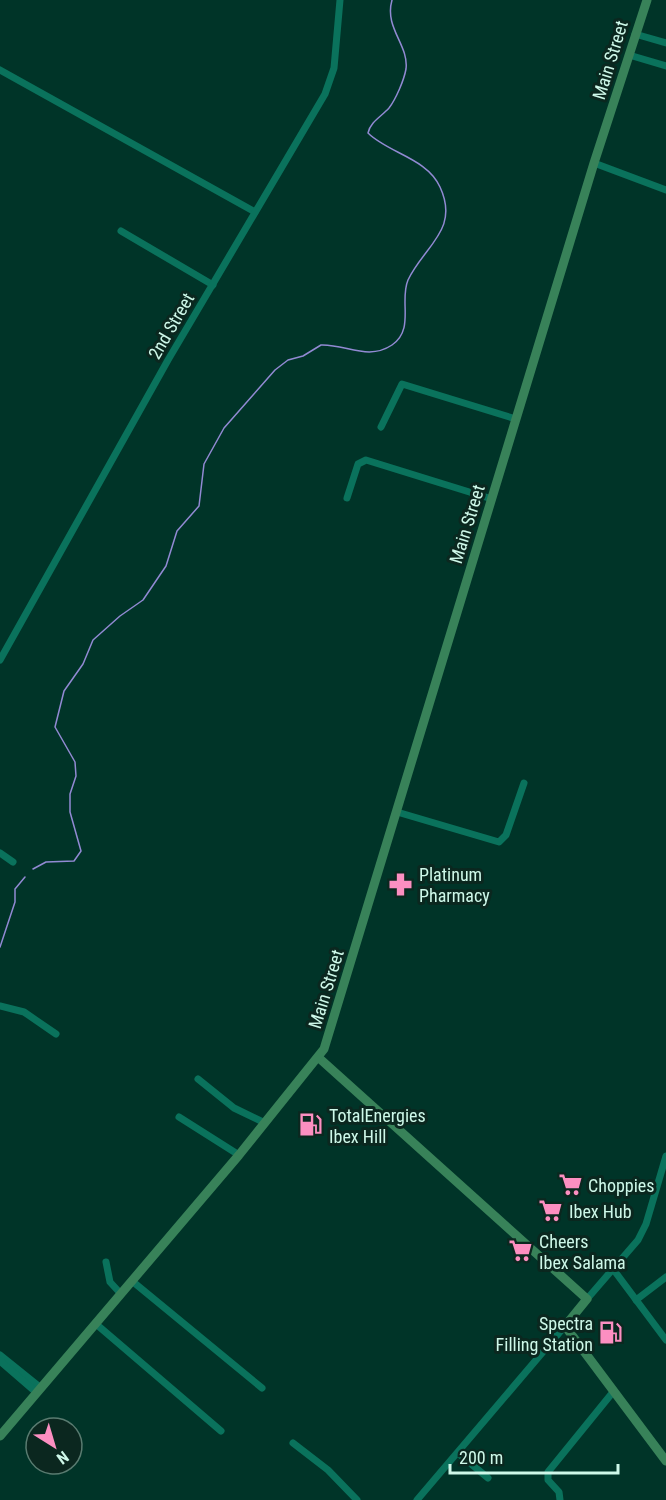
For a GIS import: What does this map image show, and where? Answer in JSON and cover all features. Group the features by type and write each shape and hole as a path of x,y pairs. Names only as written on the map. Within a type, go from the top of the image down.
{"main road":[{"name":"Main Street","path":"0,1436 319,1058 335,1021 594,163 647,0"},
{"path":"319,1058 587,1299 565,1326 666,1461"}],"street":[{"name":"2nd Street","path":"0,660 213,285 310,121 330,82 336,53 340,0"},
{"path":"635,34 666,42"},
{"path":"629,55 666,66"},
{"path":"0,70 255,212"},
{"path":"594,163 666,190"},
{"path":"121,231 213,285"},
{"path":"381,427 402,384 516,419"},
{"path":"347,498 358,464 366,460 492,499"},
{"path":"398,812 499,842 507,835 524,783"},
{"path":"0,853 12,862"},
{"path":"0,1006 24,1012 56,1034"},
{"path":"198,1079 234,1108 265,1123"},
{"path":"179,1117 238,1155"},
{"path":"587,1299 638,1240 646,1224 666,1156"},
{"path":"106,1262 110,1282 121,1294"},
{"path":"613,1269 666,1340"},
{"path":"636,1300 666,1277"},
{"path":"132,1281 262,1389"},
{"path":"96,1324 221,1431"},
{"path":"417,1500 565,1326"},
{"path":"0,1355 39,1391"},
{"path":"0,1361 39,1391"},
{"path":"560,1500 559,1492 548,1480 548,1473 613,1392"},
{"path":"293,1443 328,1470 357,1500"},
{"path":"458,1453 488,1478"}],"waterway":[{"path":"33,869 46,862 74,861 81,851 70,812 70,794 76,776 75,762 55,727 64,691 83,664 93,640 120,616 143,600 166,566 177,531 199,506 204,464 224,428 275,370 288,360 303,356 321,345 366,352 383,350 392,345 403,331 408,280 438,237 446,215 445,202 434,177 417,162 386,146 368,133 374,122 392,104 406,69 404,52 391,19 392,0"},
{"path":"0,947 15,902 15,889 25,877"}],"place":[{"name":"Platinum Pharmacy","path":"401,884"},
{"name":"TotalEnergies Ibex Hill","path":"311,1125"},
{"name":"Choppies","path":"570,1185"},
{"name":"Ibex Hub","path":"551,1211"},
{"name":"Cheers Ibex Salama","path":"521,1251"},
{"name":"Spectra Filling Station","path":"611,1333"}]}
